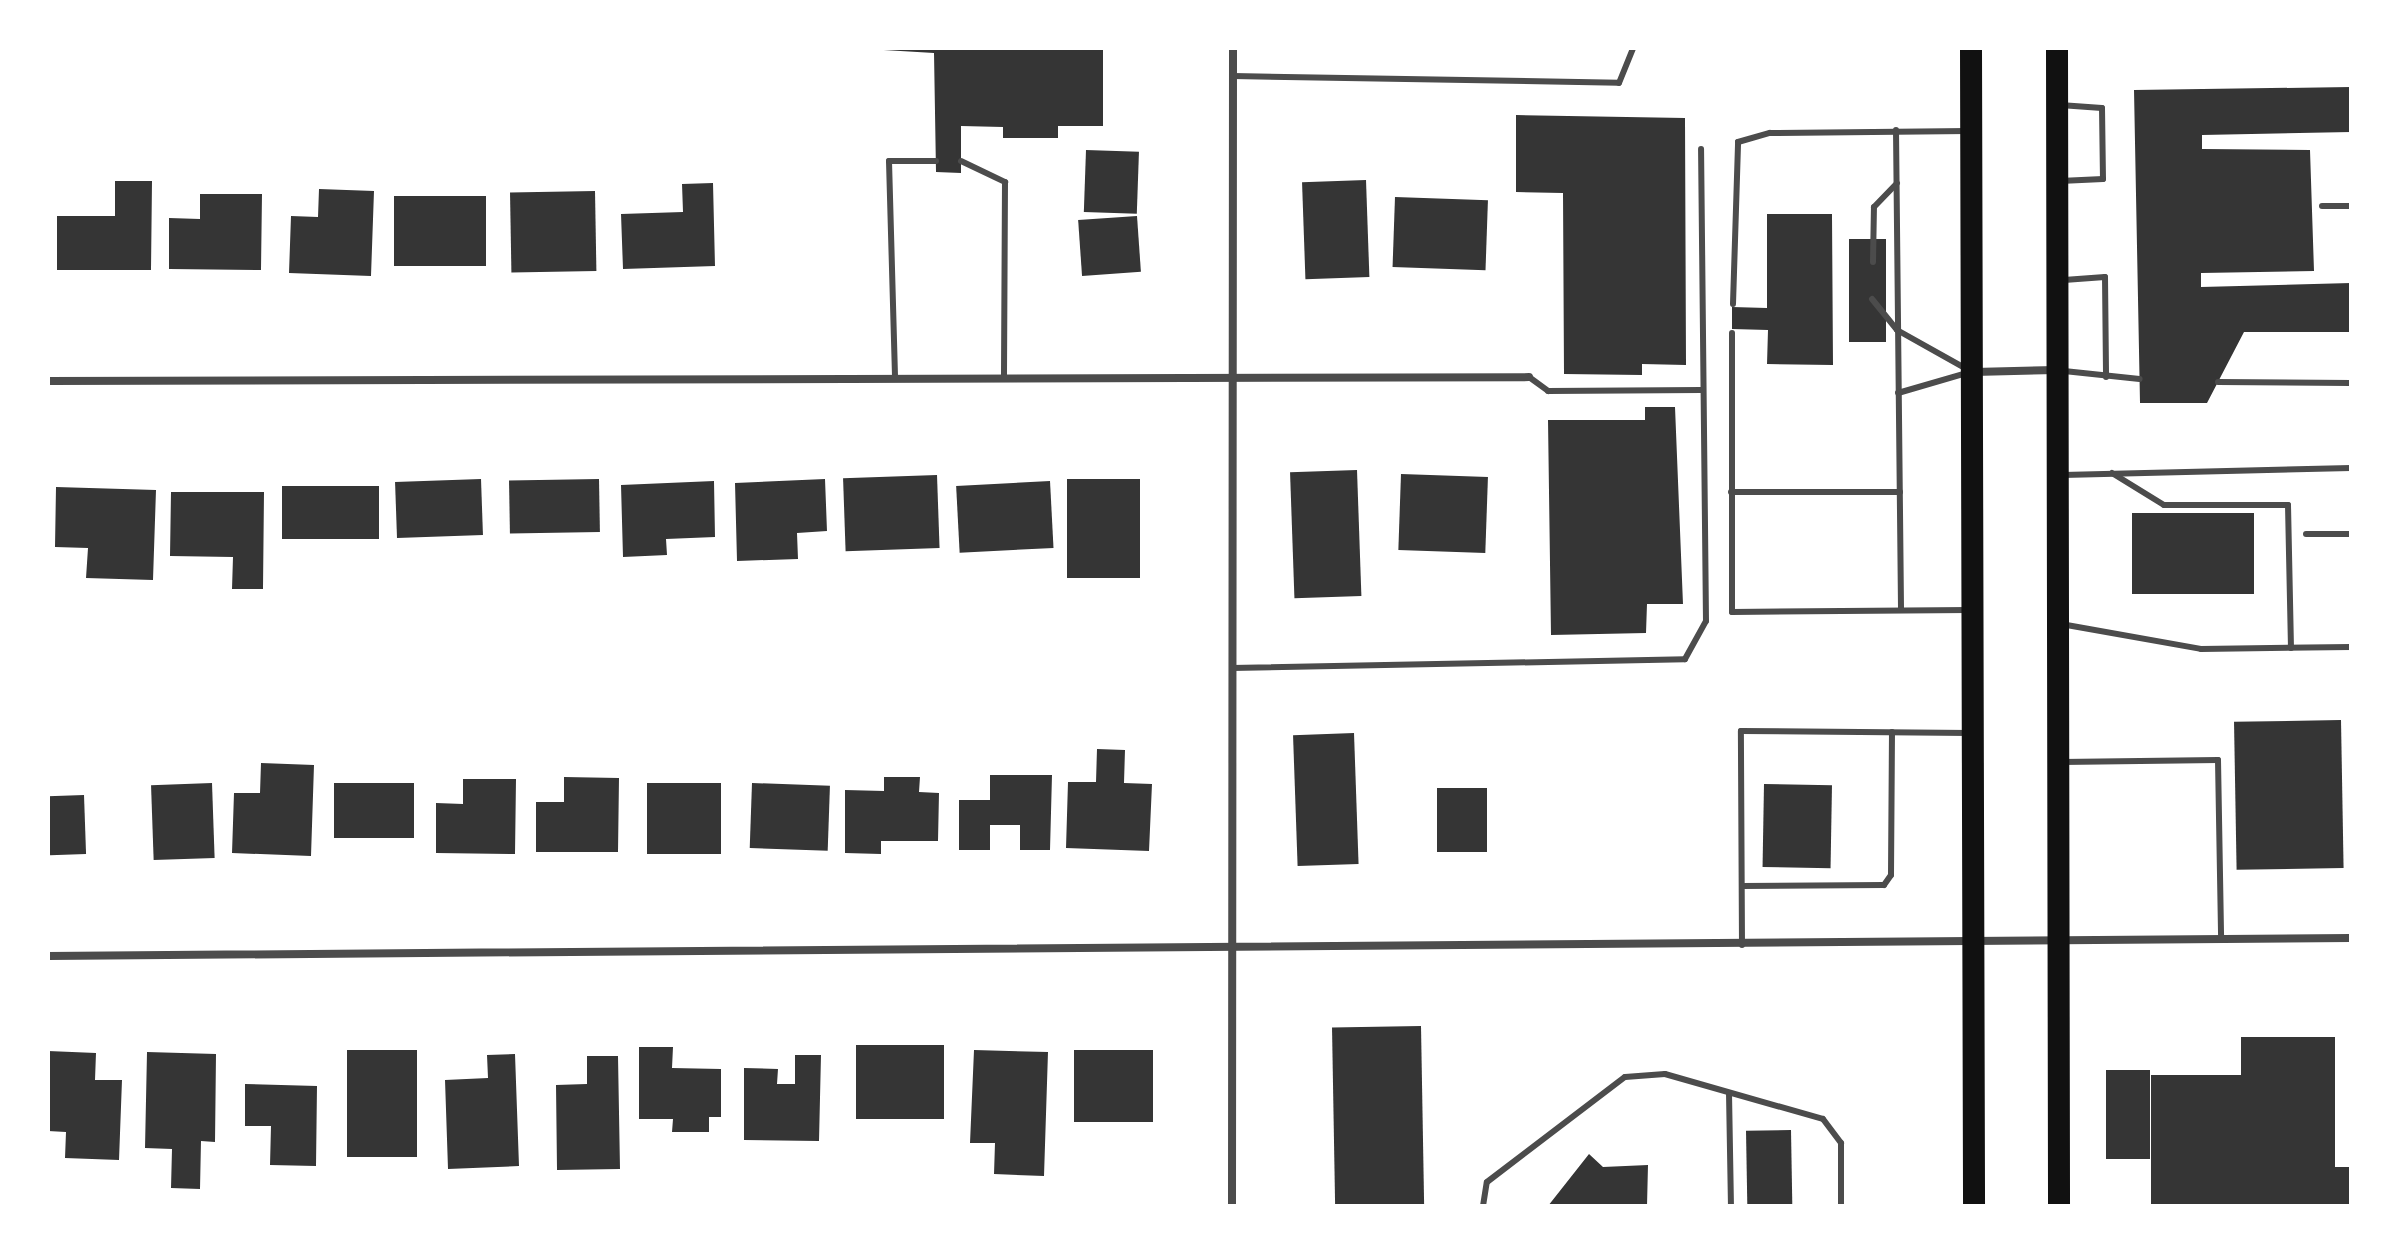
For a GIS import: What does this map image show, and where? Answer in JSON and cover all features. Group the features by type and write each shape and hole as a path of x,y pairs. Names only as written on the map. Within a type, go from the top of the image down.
{"highway":[{"path":"1971,48 1974,1206"},
{"path":"2057,48 2059,1206"}],"street":[{"path":"1232,1206 1233,48"},
{"path":"1972,372 2057,370"},
{"path":"48,381 1232,374 1529,377"},
{"path":"48,956 1232,952 2351,938"}],"lane":[{"path":"1233,76 1619,83 1633,48"},
{"path":"2057,105 2102,108 2103,179 2057,181"},
{"path":"1896,130 1901,610"},
{"path":"1733,304 1738,142 1770,133 1971,131"},
{"path":"1232,668 1685,659 1706,621 1701,390 1701,149"},
{"path":"895,376 889,161 936,161"},
{"path":"961,161 1005,182 1004,376"},
{"path":"1873,262 1874,207 1897,183"},
{"path":"2322,206 2351,206"},
{"path":"2057,280 2105,277 2106,377"},
{"path":"1872,299 1897,330 1972,372"},
{"path":"1732,333 1732,612 1972,610"},
{"path":"2057,370 2140,379"},
{"path":"1898,393 1972,372"},
{"path":"1529,377 1548,391 1701,390"},
{"path":"2218,382 2351,383"},
{"path":"2058,475 2351,468"},
{"path":"2112,473 2164,505 2288,505 2291,648"},
{"path":"1731,492 1900,492"},
{"path":"2306,534 2351,534"},
{"path":"2058,623 2201,649 2351,647"},
{"path":"1742,945 1741,731 1972,733"},
{"path":"1742,886 1884,885 1891,875 1892,732"},
{"path":"2058,763 2218,760 2221,940"},
{"path":"1483,1206 1487,1182 1625,1077 1665,1074 1823,1119 1841,1143 1841,1206"},
{"path":"1729,1093 1731,1206"}],"building":[{"path":"850,48 1103,48 1103,126 1058,126 1058,138 1003,138 1003,127 961,126 961,173 936,172 934,53"},
{"path":"2351,87 2351,132 2202,135 2202,149 2310,150 2314,271 2201,273 2201,287 2351,283 2351,332 2244,332 2207,403 2140,403 2134,90"},
{"path":"1516,115 1685,118 1686,365 1642,364 1642,375 1564,374 1563,193 1516,192"},
{"path":"1086,150 1139,152 1137,214 1084,212"},
{"path":"1366,180 1369,277 1305,279 1302,182"},
{"path":"115,181 152,181 151,270 57,270 57,216 115,216"},
{"path":"713,183 715,266 623,269 621,214 683,212 682,184"},
{"path":"319,189 374,191 371,276 289,273 291,216 318,217"},
{"path":"595,191 596,271 511,272 510,192"},
{"path":"200,194 262,194 261,270 169,269 169,218 200,219"},
{"path":"394,196 486,196 486,266 394,266"},
{"path":"1395,197 1488,200 1486,270 1393,267"},
{"path":"1767,214 1832,214 1833,365 1767,364 1768,330 1732,329 1732,307 1767,308"},
{"path":"1137,216 1141,272 1082,276 1078,220"},
{"path":"1849,239 1886,239 1886,342 1849,342"},
{"path":"1645,407 1675,407 1683,604 1647,604 1646,633 1551,635 1548,420 1645,420"},
{"path":"1357,470 1361,596 1294,598 1290,472"},
{"path":"1401,474 1488,477 1485,553 1398,550"},
{"path":"937,475 940,548 846,551 843,478"},
{"path":"481,479 483,535 397,538 395,482"},
{"path":"599,479 600,532 510,534 509,481"},
{"path":"825,479 827,531 797,533 798,559 737,561 735,483"},
{"path":"1067,479 1140,479 1140,578 1067,578"},
{"path":"714,481 715,537 666,539 667,555 623,557 621,485"},
{"path":"1050,481 1054,548 960,553 956,486"},
{"path":"282,486 379,486 379,539 282,539"},
{"path":"56,487 156,490 153,580 86,578 88,548 55,547"},
{"path":"171,492 264,492 263,589 232,589 233,557 170,556"},
{"path":"2132,513 2254,513 2254,594 2132,594"},
{"path":"2341,720 2344,868 2237,870 2234,722"},
{"path":"1354,733 1359,864 1298,866 1293,735"},
{"path":"1097,749 1125,750 1124,783 1152,784 1149,851 1066,848 1068,782 1096,782"},
{"path":"261,763 314,765 311,856 232,853 234,793 260,793"},
{"path":"990,775 1052,775 1050,850 1020,850 1020,825 990,825 990,850 959,850 959,800 990,800"},
{"path":"564,777 619,778 618,852 536,852 536,802 564,802"},
{"path":"884,777 920,777 919,792 939,793 938,841 881,841 881,854 845,853 845,790 884,791"},
{"path":"463,779 516,779 515,854 436,853 436,803 463,804"},
{"path":"212,783 215,858 154,860 151,785"},
{"path":"334,783 414,783 414,838 334,838"},
{"path":"647,783 721,783 721,854 647,854"},
{"path":"752,783 830,786 828,851 750,848"},
{"path":"1764,784 1832,785 1831,868 1763,867"},
{"path":"1437,788 1487,788 1487,852 1437,852"},
{"path":"84,795 86,854 50,855 48,796"},
{"path":"1421,1026 1424,1206 1335,1206 1332,1028"},
{"path":"2241,1037 2335,1037 2335,1167 2351,1167 2351,1206 2151,1206 2151,1075 2241,1075"},
{"path":"856,1045 944,1045 944,1119 856,1119"},
{"path":"639,1047 673,1047 672,1068 721,1069 721,1117 709,1117 709,1132 672,1132 673,1119 639,1119"},
{"path":"347,1050 417,1050 417,1157 347,1157"},
{"path":"974,1050 1048,1052 1044,1176 994,1174 995,1143 970,1143"},
{"path":"1074,1050 1153,1050 1153,1122 1074,1122"},
{"path":"48,1051 96,1053 95,1080 122,1080 119,1160 65,1158 66,1132 48,1131"},
{"path":"147,1052 216,1054 215,1142 201,1141 200,1189 171,1188 172,1149 145,1148"},
{"path":"515,1054 519,1166 448,1169 445,1080 488,1078 487,1055"},
{"path":"795,1055 821,1055 819,1141 744,1140 744,1068 778,1069 777,1084 795,1084"},
{"path":"587,1056 618,1056 620,1169 557,1170 556,1085 587,1084"},
{"path":"2106,1070 2150,1070 2150,1159 2106,1159"},
{"path":"245,1084 317,1086 316,1166 270,1165 271,1126 245,1126"},
{"path":"1791,1130 1792,1206 1747,1206 1746,1131"},
{"path":"1589,1154 1603,1167 1648,1165 1647,1206 1548,1206"}]}
